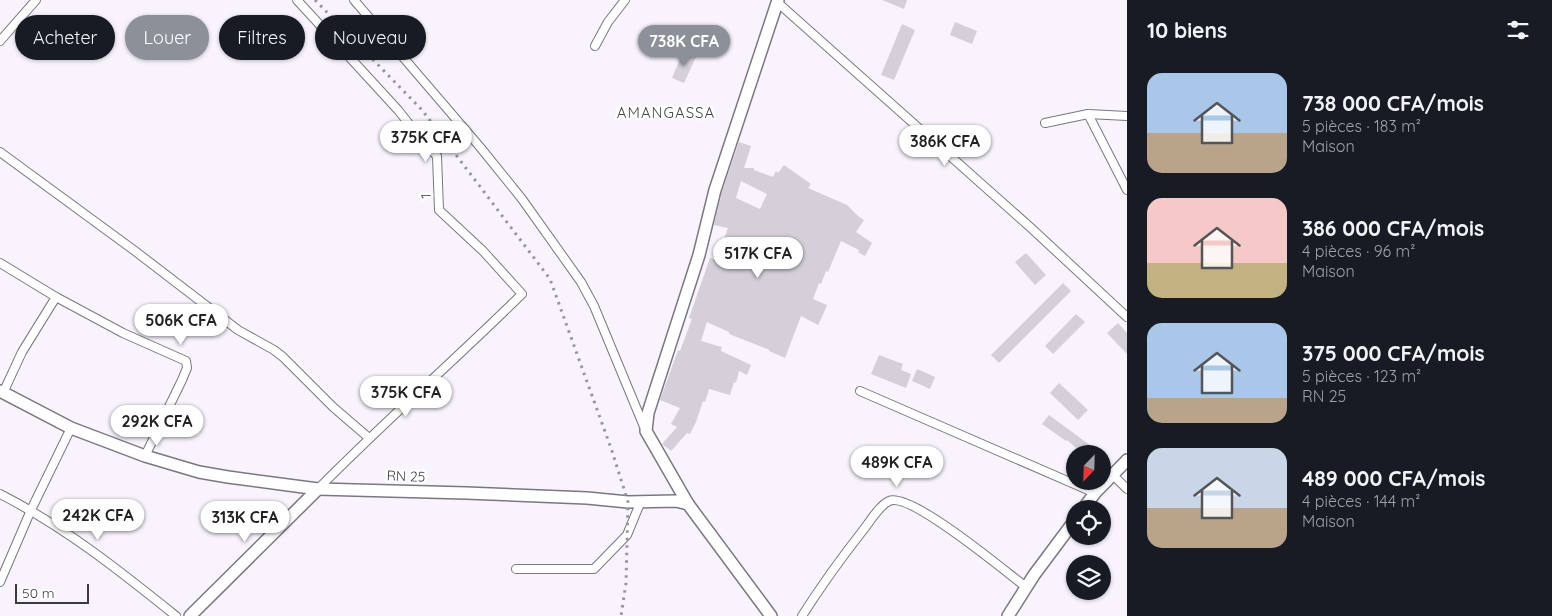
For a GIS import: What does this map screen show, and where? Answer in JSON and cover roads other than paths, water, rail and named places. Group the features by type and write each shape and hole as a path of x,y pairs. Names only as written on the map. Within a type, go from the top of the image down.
{"main road":[{"path":"771,616 688,504 646,430 648,414 700,255 715,190 777,1"},
{"name":"RN 25","path":"2,392 71,428 145,456 199,472 318,489 676,501 688,504"},
{"path":"1090,500 1127,460"},
{"path":"190,616 318,489"},
{"path":"1008,616 1055,544 1066,531"}],"street":[{"path":"0,42 36,0"},
{"name":"1","path":"296,0 398,110 437,156 439,210 483,250 522,294 369,438"},
{"path":"354,0 480,147 516,192 581,282 594,306 646,430"},
{"path":"595,46 608,22 625,0"},
{"path":"777,1 1127,316"},
{"path":"1045,123 1088,114 1127,116"},
{"path":"1088,114 1127,190"},
{"path":"0,152 238,330 274,350 333,407 369,438 318,489"},
{"path":"0,263 56,297 123,333 186,361 187,368 145,456"},
{"path":"2,392 22,352 56,297"},
{"path":"860,392 1095,493"},
{"path":"0,582 31,510 71,428"},
{"path":"1113,475 1127,489"},
{"path":"0,494 31,510 108,561 176,616"},
{"path":"802,616 827,577 879,509 890,500 898,500 930,515 958,534 1026,587"},
{"path":"516,569 594,569 627,535 641,501"}],"railway":[{"path":"315,0 422,110 550,279 612,451 628,502 626,583 621,616"}],"district":[{"name":"AMANGASSA","path":"666,113"}]}
